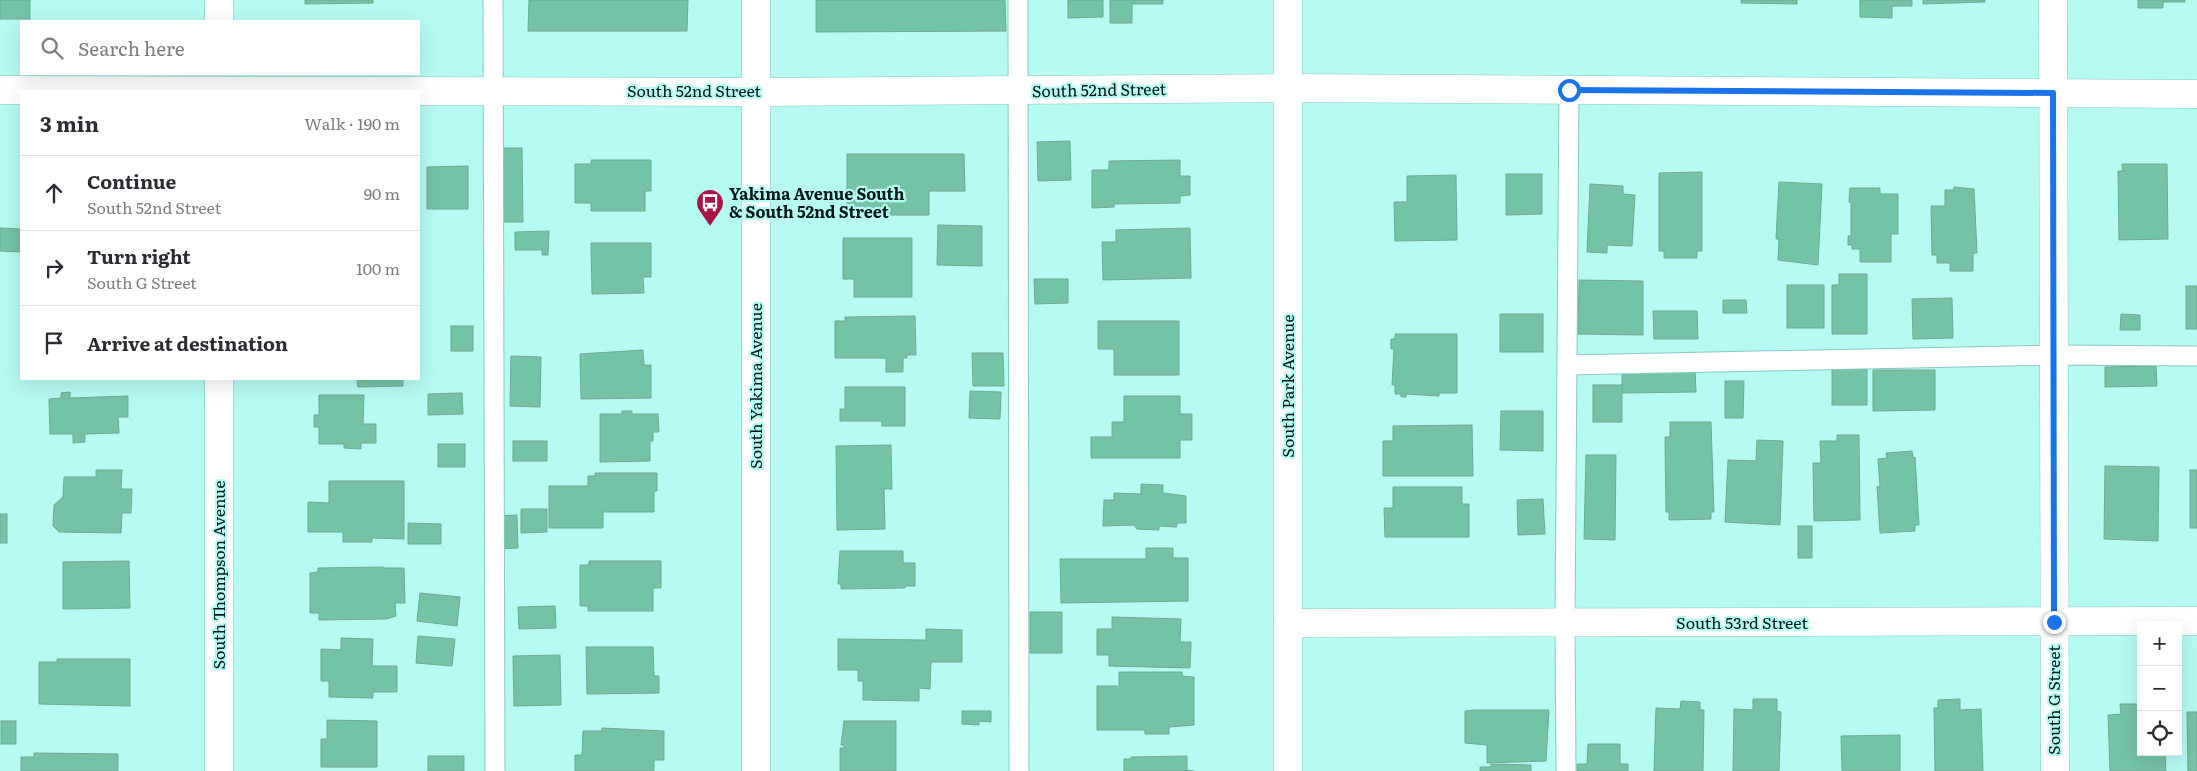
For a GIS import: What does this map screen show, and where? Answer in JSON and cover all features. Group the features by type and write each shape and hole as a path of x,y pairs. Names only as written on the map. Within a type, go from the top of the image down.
{"street":[{"path":"219,0 219,20"},
{"name":"South Yakima Avenue","path":"756,0 756,771"},
{"name":"South Park Avenue","path":"1288,0 1288,771"},
{"name":"South G Street","path":"2053,0 2055,771"},
{"name":"South 52nd Street","path":"0,90 219,85 494,91 756,92 1289,88 2197,94"},
{"name":"South Thompson Avenue","path":"219,380 219,771"},
{"name":"South 53rd Street","path":"1288,623 2197,621"}],"lane":[{"path":"493,0 495,771"},
{"path":"1018,0 1019,771"},
{"path":"1566,771 1565,623 1569,90"},
{"path":"1567,364 2054,355 2197,356"}],"building":[{"path":"0,0 30,0 30,19 0,19"},
{"path":"305,0 373,0 373,3 305,4"},
{"path":"529,0 688,0 687,31 528,31"},
{"path":"816,0 1005,0 1006,31 816,32"},
{"path":"1068,0 1103,0 1103,17 1068,18"},
{"path":"1110,0 1163,0 1163,4 1132,4 1132,23 1110,23"},
{"path":"1741,0 1797,0 1797,4 1741,3"},
{"path":"1860,0 1912,0 1912,6 1892,6 1892,18 1860,17"},
{"path":"1923,0 1985,0 1985,2 1923,4"},
{"path":"2138,0 2185,0 2185,2 2163,2 2163,8 2138,8"},
{"path":"1070,141 1071,180 1038,181 1037,142"},
{"path":"496,148 522,148 523,222 498,222"},
{"path":"847,154 964,154 965,191 929,191 929,215 847,215"},
{"path":"591,160 651,160 651,191 645,191 645,211 591,211 591,203 575,203 575,164 591,164"},
{"path":"1180,160 1180,176 1190,176 1190,195 1180,196 1180,203 1114,204 1114,207 1092,208 1092,170 1109,170 1109,161"},
{"path":"2122,164 2167,164 2168,239 2119,240 2118,171 2123,171"},
{"path":"468,166 468,209 427,209 427,167"},
{"path":"1702,172 1702,251 1697,251 1697,258 1664,258 1664,251 1659,251 1659,173"},
{"path":"1506,174 1542,174 1542,214 1506,215"},
{"path":"1456,175 1457,240 1395,241 1394,202 1407,202 1407,176"},
{"path":"1779,182 1822,184 1818,265 1778,260 1779,239 1776,239"},
{"path":"1590,184 1623,186 1623,194 1635,195 1632,246 1607,245 1607,253 1587,252"},
{"path":"1954,187 1974,189 1977,253 1973,253 1973,271 1950,271 1950,263 1937,263 1937,255 1932,255 1931,206 1945,206 1945,190 1954,190"},
{"path":"1850,188 1880,188 1880,194 1898,194 1898,234 1891,234 1891,262 1860,262 1860,249 1852,249 1852,245 1848,245 1848,236 1851,236"},
{"path":"938,225 982,226 982,266 937,265"},
{"path":"0,228 20,229 20,252 0,251"},
{"path":"1190,228 1191,278 1103,280 1102,242 1116,242 1116,230"},
{"path":"549,231 548,255 542,255 542,250 515,250 515,232"},
{"path":"843,238 912,238 912,297 854,297 854,279 843,279"},
{"path":"591,243 651,243 651,277 643,277 644,293 592,294"},
{"path":"1839,274 1867,274 1867,334 1832,334 1832,285 1839,285"},
{"path":"1034,279 1068,279 1068,303 1035,304"},
{"path":"1579,280 1643,281 1643,335 1578,334"},
{"path":"1787,285 1824,285 1824,328 1787,328"},
{"path":"2186,286 2197,286 2197,329 2186,329"},
{"path":"1952,298 1953,338 1913,339 1912,299"},
{"path":"1723,300 1746,300 1747,313 1723,313"},
{"path":"1653,311 1697,311 1698,339 1654,339"},
{"path":"1500,314 1543,314 1543,352 1500,352"},
{"path":"2121,314 2140,315 2140,330 2120,330"},
{"path":"915,316 916,355 907,355 907,358 903,358 903,372 886,372 886,358 835,358 835,321 845,321 845,317"},
{"path":"1098,321 1179,321 1179,375 1114,375 1114,349 1098,349"},
{"path":"451,326 473,326 473,351 451,351"},
{"path":"1395,334 1457,334 1457,393 1439,393 1439,396 1406,394 1406,397 1401,397 1401,394 1395,394 1395,385 1392,385 1394,349 1391,349 1391,339 1395,339"},
{"path":"643,350 644,365 651,365 651,398 581,399 580,354"},
{"path":"972,353 1003,353 1004,386 973,386"},
{"path":"511,356 541,357 540,407 510,406"},
{"path":"2156,366 2157,386 2105,387 2105,367"},
{"path":"1695,369 1696,392 1622,393 1622,370"},
{"path":"1832,369 1867,369 1867,405 1832,405"},
{"path":"1873,370 1935,370 1935,410 1873,411"},
{"path":"357,380 403,380 403,386 358,387"},
{"path":"1725,381 1744,381 1743,418 1725,418"},
{"path":"1593,385 1622,385 1622,422 1593,422"},
{"path":"845,387 905,387 905,426 882,426 882,421 840,421 840,409 845,409"},
{"path":"970,391 1001,392 1000,419 969,418"},
{"path":"70,392 70,398 128,396 128,417 118,417 119,433 85,434 85,442 73,443 73,434 50,434 49,399 61,398 61,393"},
{"path":"462,393 463,414 428,415 428,394"},
{"path":"319,395 364,395 363,424 376,424 376,443 361,443 361,449 344,448 344,444 319,444 319,427 314,427 314,415 319,415"},
{"path":"1124,396 1180,396 1180,414 1192,414 1192,440 1180,440 1180,458 1091,458 1091,437 1112,437 1112,422 1124,422"},
{"path":"622,411 632,411 632,414 658,414 659,432 653,432 653,441 650,441 650,461 600,462 600,414 622,414"},
{"path":"1501,411 1543,411 1543,451 1500,450"},
{"path":"1670,422 1711,422 1714,512 1711,512 1711,519 1669,520 1669,512 1666,512 1665,437 1670,437"},
{"path":"1472,425 1473,476 1383,476 1383,441 1393,441 1393,426"},
{"path":"1837,435 1859,435 1860,520 1814,521 1813,463 1821,463 1820,441 1837,441"},
{"path":"1757,440 1783,441 1780,525 1725,522 1728,460 1756,461"},
{"path":"513,441 547,441 547,461 513,461"},
{"path":"438,444 465,444 465,467 438,467"},
{"path":"891,445 892,489 884,489 885,529 837,530 836,446"},
{"path":"1912,451 1913,458 1915,457 1919,525 1915,525 1915,531 1880,533 1877,487 1880,486 1878,459 1887,458 1886,453"},
{"path":"1586,455 1616,455 1615,540 1584,539"},
{"path":"2105,466 2159,467 2158,541 2104,539"},
{"path":"96,470 122,470 121,489 132,489 131,513 122,513 121,533 59,532 53,526 54,505 63,497 64,477 96,477"},
{"path":"2190,470 2197,470 2197,528 2190,528"},
{"path":"595,473 657,473 657,491 654,491 654,512 603,512 603,528 549,528 549,486 588,486 588,476 595,476"},
{"path":"329,481 404,481 404,539 372,538 372,542 343,542 343,532 308,532 308,502 329,503"},
{"path":"1141,484 1163,485 1163,493 1186,496 1186,523 1177,523 1177,527 1159,526 1159,530 1137,529 1134,525 1103,526 1104,500 1114,500 1114,493 1141,494"},
{"path":"1393,487 1462,487 1462,504 1469,504 1469,537 1385,537 1384,508 1393,508"},
{"path":"1543,499 1545,534 1518,535 1517,500"},
{"path":"521,509 547,509 547,532 521,533"},
{"path":"0,514 7,514 7,543 0,543"},
{"path":"517,515 518,548 496,549 496,516"},
{"path":"408,523 441,524 441,544 408,544"},
{"path":"1798,526 1812,526 1812,558 1798,558"},
{"path":"1146,548 1173,548 1173,558 1188,558 1188,601 1061,603 1060,559 1146,559"},
{"path":"840,551 903,551 903,563 915,563 915,586 905,586 905,588 841,589 841,584 838,584"},
{"path":"129,561 130,608 63,609 63,562"},
{"path":"589,561 661,561 661,588 653,588 653,611 588,611 588,606 580,606 580,565 589,565"},
{"path":"318,568 404,568 405,603 395,603 396,616 386,619 319,620 319,613 310,613 310,573 318,572"},
{"path":"420,593 460,597 457,626 417,621"},
{"path":"555,606 556,628 519,629 518,607"},
{"path":"1030,612 1062,612 1062,653 1030,653"},
{"path":"1112,617 1181,619 1180,642 1191,642 1190,668 1109,666 1109,655 1097,655 1097,629 1112,629"},
{"path":"926,629 962,630 962,662 931,662 930,689 919,688 919,701 863,700 863,681 858,681 858,670 838,670 838,639 926,640"},
{"path":"418,636 455,639 452,666 416,663"},
{"path":"341,638 373,639 372,666 397,666 397,692 373,692 373,698 329,697 329,681 321,681 321,649 341,650"},
{"path":"586,647 653,647 654,676 659,676 659,693 587,694"},
{"path":"560,655 561,705 514,706 513,656"},
{"path":"57,659 130,659 130,706 39,704 39,662 57,662"},
{"path":"1119,672 1182,672 1182,676 1194,677 1194,725 1169,727 1169,734 1145,734 1145,730 1097,730 1097,686 1119,686"},
{"path":"1753,699 1777,699 1777,711 1781,712 1779,771 1733,771 1734,709 1753,710"},
{"path":"1960,699 1960,710 1981,709 1983,771 1935,771 1934,708 1938,708 1938,700"},
{"path":"1681,701 1700,702 1700,710 1704,710 1703,771 1654,771 1656,708 1680,709"},
{"path":"2120,704 2137,704 2137,756 2165,756 2166,771 2110,771 2108,715 2121,714"},
{"path":"1549,710 1546,761 1487,763 1487,745 1465,743 1465,711"},
{"path":"962,711 991,711 991,722 979,721 979,725 962,724"},
{"path":"2187,712 2197,712 2197,771 2188,771"},
{"path":"327,720 377,721 377,767 321,767 321,739 327,739"},
{"path":"1,721 16,721 16,744 1,744"},
{"path":"844,721 896,721 896,771 840,771 840,748 844,748 844,745 841,745"},
{"path":"602,728 664,731 664,760 654,760 654,771 575,771 575,755 582,755 583,731 602,731"},
{"path":"1900,735 1900,771 1842,771 1841,736"},
{"path":"1588,744 1620,744 1620,764 1628,764 1628,771 1577,771 1577,764 1587,764"},
{"path":"34,753 118,754 118,771 21,771 21,757 34,757"},
{"path":"428,756 464,756 464,771 428,771"},
{"path":"1187,756 1187,770 1194,771 1124,771 1124,759 1131,759 1131,757"},
{"path":"1491,764 1531,765 1531,771 1480,771 1480,767 1491,767"}],"place":[{"name":"Yakima Avenue South & South 52nd Street","path":"710,227"}],"route":[{"path":"1569,90 2053,93 2054,622"}]}
